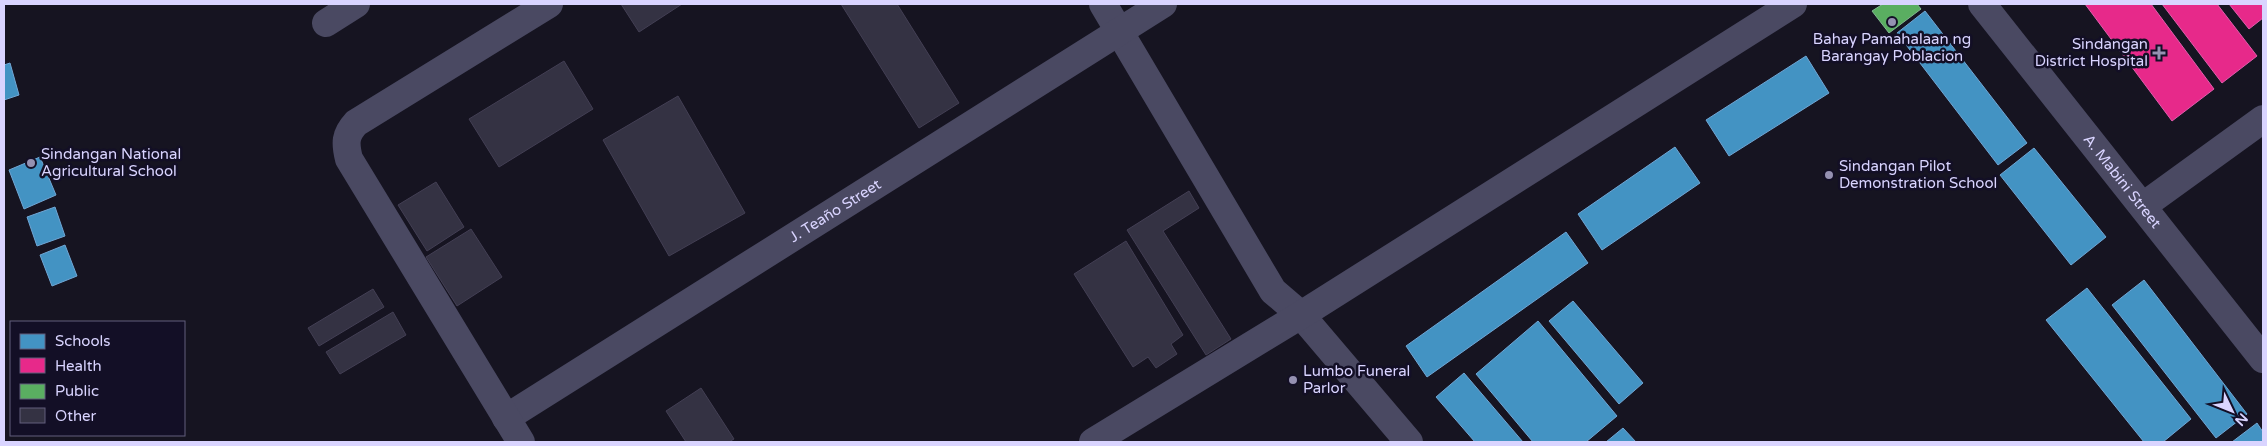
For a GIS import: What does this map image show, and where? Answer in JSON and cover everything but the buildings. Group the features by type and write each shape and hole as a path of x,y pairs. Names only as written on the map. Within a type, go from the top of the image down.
{"street":[{"path":"326,23 356,4"},
{"path":"521,442 349,158 346,138 348,131 356,123 549,4"},
{"path":"1103,4 1273,290 1301,315 1409,442"},
{"name":"J. Teaño Street","path":"506,418 1164,4"},
{"path":"1093,442 1301,315 1793,4"},
{"name":"A. Mabini Street","path":"1982,4 2263,359"},
{"path":"2143,206 2263,119"}],"place":[{"name":"Bahay Pamahalaan ng Barangay Poblacion","path":"1892,22"},
{"name":"Sindangan District Hospital","path":"2159,53"},
{"name":"Sindangan National Agricultural School","path":"31,163"},
{"name":"Sindangan Pilot Demonstration School","path":"1829,175"},
{"name":"Lumbo Funeral Parlor","path":"1293,380"}]}
